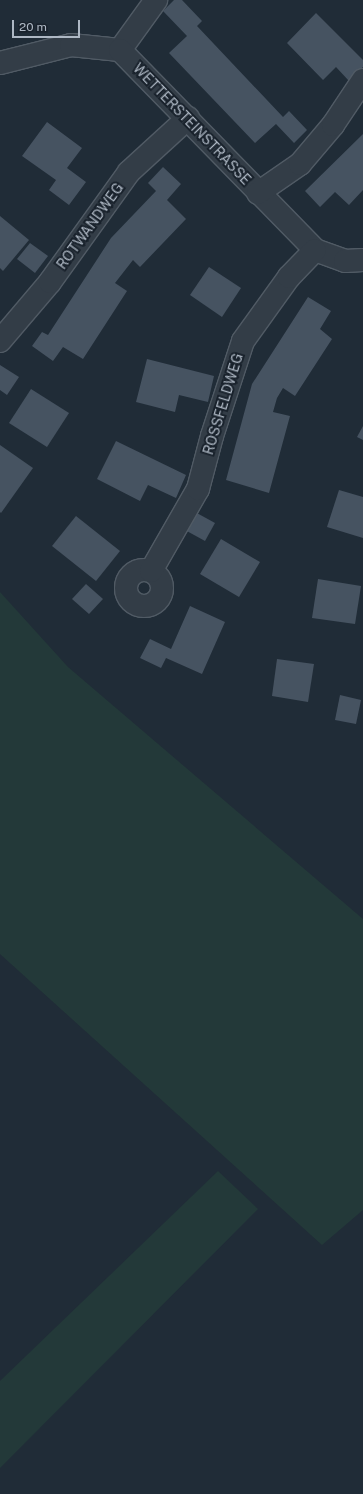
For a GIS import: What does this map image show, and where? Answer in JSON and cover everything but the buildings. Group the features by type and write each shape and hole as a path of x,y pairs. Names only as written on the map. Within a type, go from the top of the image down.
{"street":[{"path":"0,63 71,45 120,50 156,0"},
{"name":"WETTERSTEINSTRASSE","path":"120,50 188,118 258,193 315,250 345,261 363,260"},
{"path":"258,193 300,164 333,125 363,80"},
{"name":"ROTWANDWEG","path":"0,341 50,282 129,172 188,118"},
{"name":"ROSSFELDWEG","path":"151,571 198,489 212,436 243,341 289,277 315,250"}],"green space":[{"path":"0,592 68,667 363,919 363,1210 322,1245 0,954"},
{"path":"218,1171 258,1209 0,1468 0,1381"}]}
